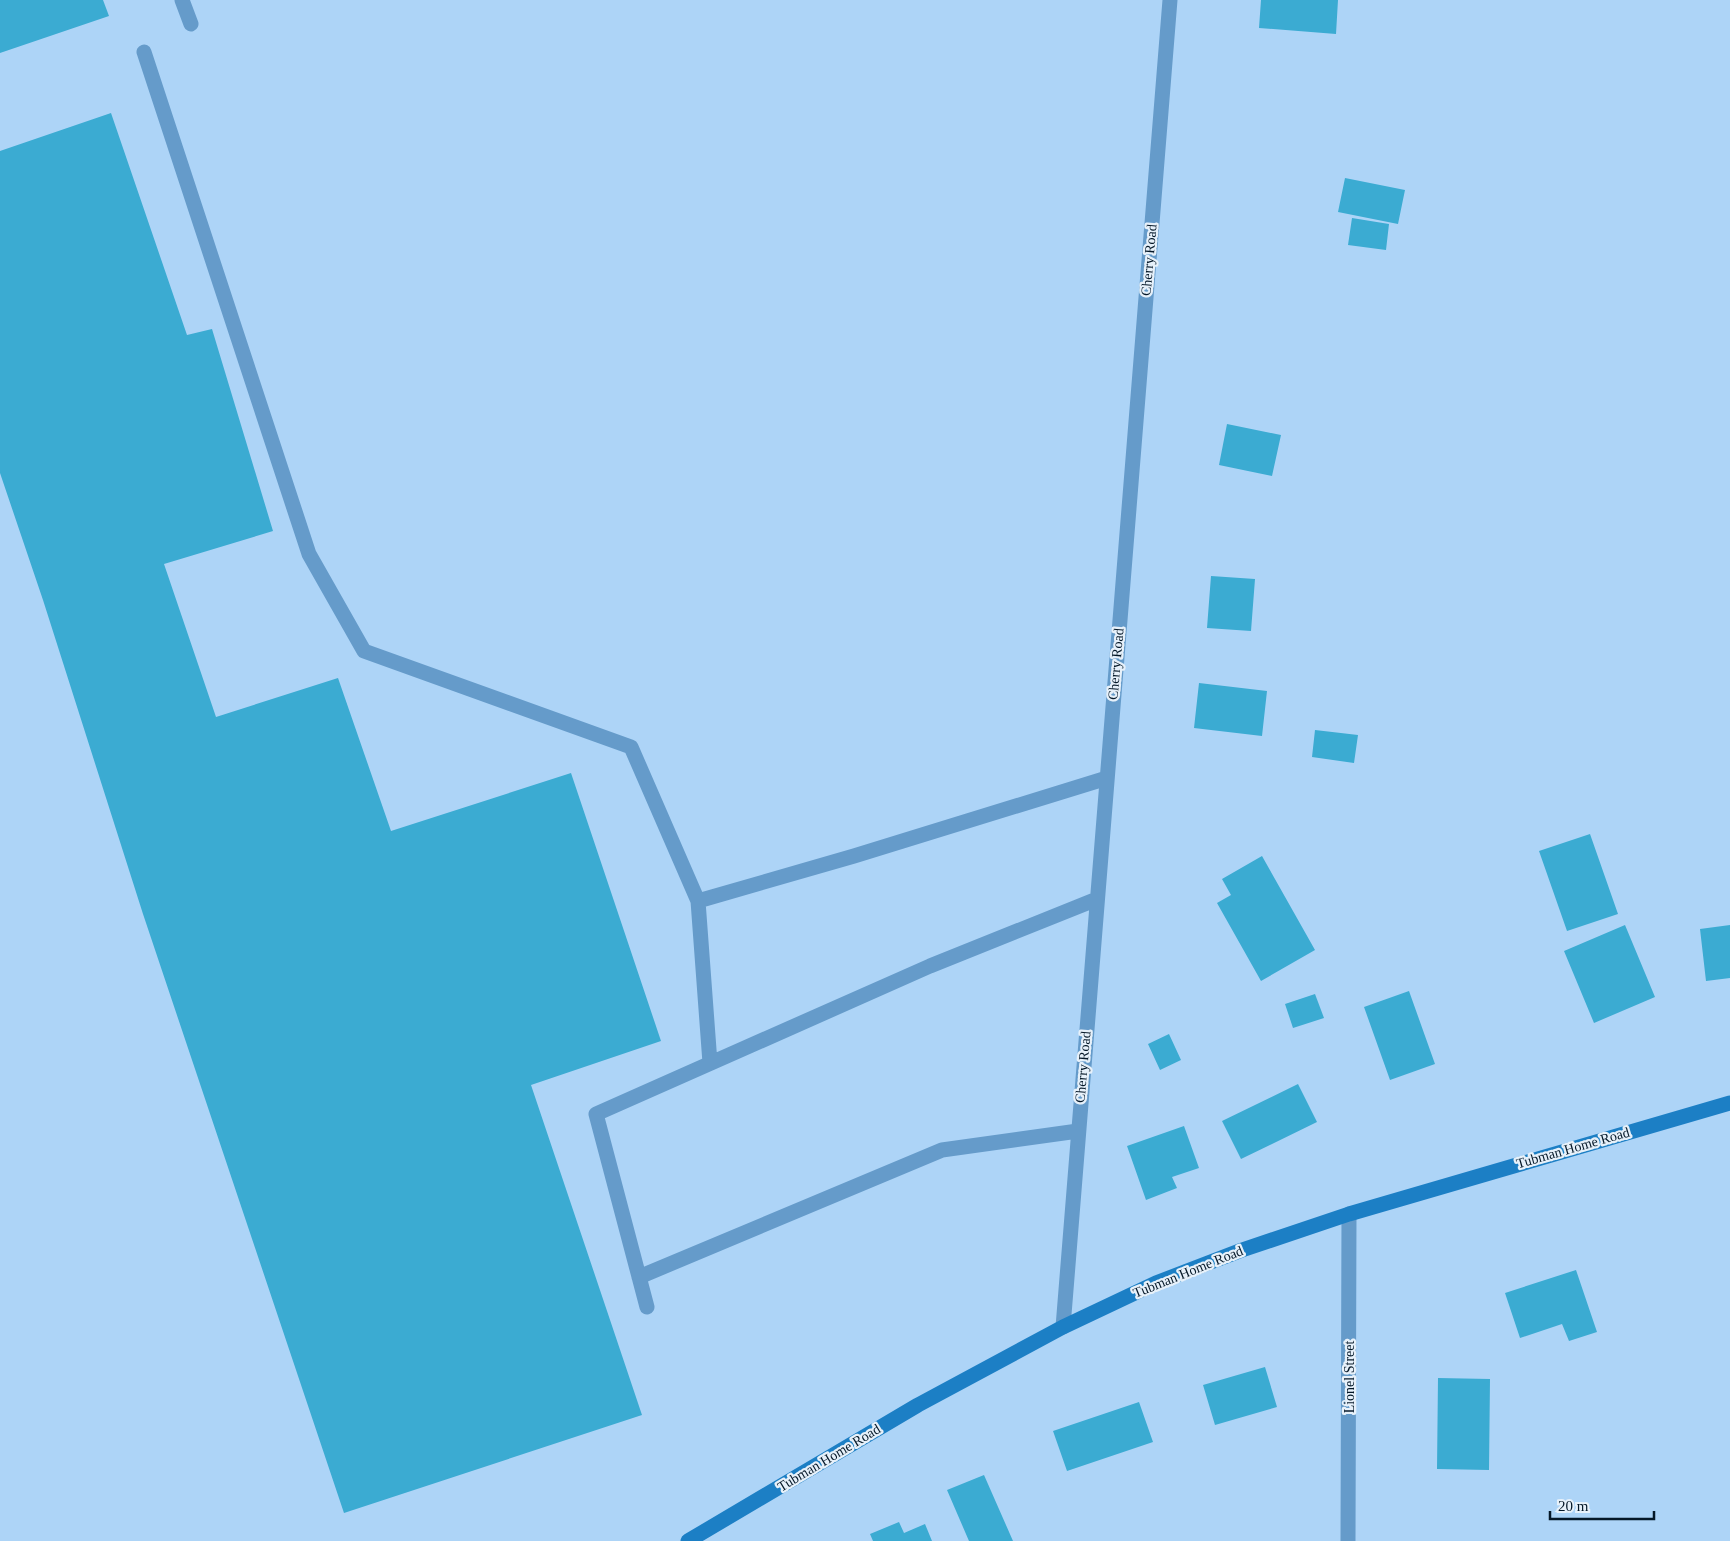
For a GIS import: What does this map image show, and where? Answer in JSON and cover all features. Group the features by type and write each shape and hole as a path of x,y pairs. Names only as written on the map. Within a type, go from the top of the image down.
{"street":[{"path":"182,0 192,24"},
{"name":"Cherry Road","path":"1063,1327 1170,0"},
{"path":"144,52 309,554 364,652 631,747 698,901 710,1063"},
{"path":"698,901 854,856 1107,778"},
{"path":"647,1307 596,1114 930,966 1097,899"},
{"name":"Tubman Home Road","path":"688,1541 918,1405 1063,1327 1156,1283 1242,1250 1349,1214 1730,1102"},
{"path":"639,1277 942,1150 1078,1131"},
{"name":"Lionel Street","path":"1348,1541 1349,1214"}],"building":[{"path":"0,0 103,0 109,16 0,53"},
{"path":"1261,0 1338,0 1336,34 1259,28"},
{"path":"111,113 187,335 212,329 273,531 164,564 216,717 338,678 391,831 571,773 661,1041 531,1085 642,1415 344,1513 143,914 43,600 0,473 0,151"},
{"path":"1345,178 1405,190 1398,224 1338,212"},
{"path":"1352,218 1389,224 1386,250 1348,245"},
{"path":"1227,424 1281,435 1272,476 1219,465"},
{"path":"1211,576 1255,579 1251,631 1207,628"},
{"path":"1199,683 1267,691 1262,736 1194,728"},
{"path":"1315,730 1358,735 1354,763 1312,757"},
{"path":"1590,834 1618,914 1567,931 1539,851"},
{"path":"1262,856 1315,950 1261,981 1217,903 1231,895 1222,879"},
{"path":"1625,925 1655,997 1594,1023 1564,951"},
{"path":"1730,925 1730,978 1706,981 1700,929"},
{"path":"1409,991 1435,1064 1390,1080 1364,1007"},
{"path":"1315,994 1324,1018 1293,1028 1285,1004"},
{"path":"1169,1034 1181,1060 1160,1070 1148,1044"},
{"path":"1298,1084 1317,1122 1241,1159 1222,1121"},
{"path":"1184,1126 1199,1168 1172,1177 1177,1188 1146,1200 1127,1146"},
{"path":"1576,1270 1597,1332 1569,1341 1562,1324 1520,1338 1505,1293"},
{"path":"1265,1367 1277,1407 1215,1425 1203,1385"},
{"path":"1438,1378 1490,1379 1489,1470 1437,1469"},
{"path":"1139,1402 1153,1442 1067,1471 1053,1431"},
{"path":"984,1475 1013,1541 969,1541 947,1490"},
{"path":"899,1522 904,1533 925,1524 932,1541 873,1541 870,1534"}]}
